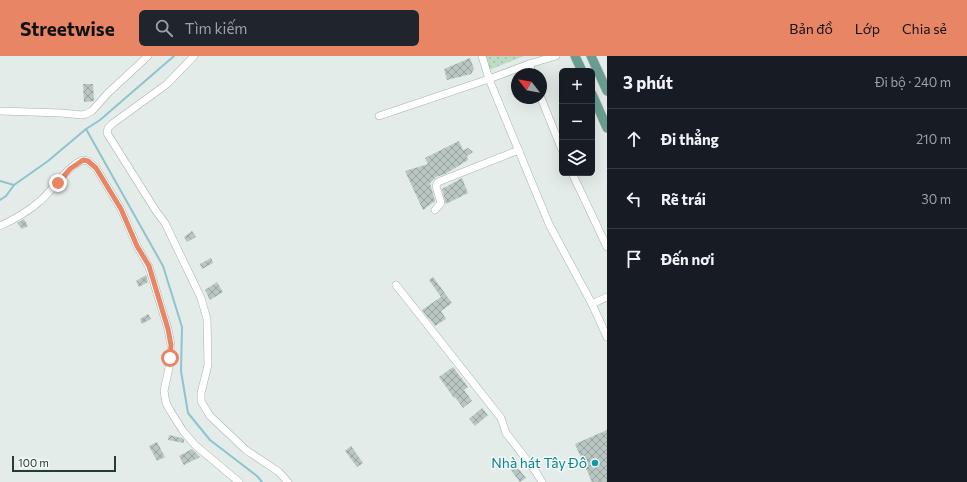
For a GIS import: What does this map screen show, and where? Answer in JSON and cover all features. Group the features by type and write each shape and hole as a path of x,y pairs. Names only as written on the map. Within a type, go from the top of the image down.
{"main road":[{"path":"575,56 581,68"},
{"path":"591,56 607,91"},
{"path":"595,101 607,128"}],"street":[{"path":"0,111 86,114 92,111 108,93 148,56"},
{"path":"194,56 167,84 112,124 108,128 107,133 165,223 201,298 207,319 209,344 208,365 201,394 201,401 210,416 246,450 279,472 288,482"},
{"path":"482,56 489,79 549,224 592,304 607,337"},
{"path":"380,116 556,56"},
{"path":"529,64 531,68"},
{"path":"543,104 559,143"},
{"path":"434,210 441,201 436,186 438,182 519,150"},
{"path":"0,226 16,218 41,201 70,169 79,162 83,160 88,161 96,168 121,209 137,246 149,266 155,284 171,345 164,391 166,403 177,422 195,444 239,482"},
{"path":"573,176 607,247"},
{"path":"396,285 501,418 506,433 542,482"},
{"path":"592,304 607,297"}],"green space":[{"path":"485,56 524,56 489,70"}],"building":[{"path":"470,58 474,69 471,74 447,80 444,69"},
{"path":"83,84 93,84 94,101 84,102"},
{"path":"459,141 463,150 468,148 473,152 467,156 468,160 445,174 436,177 430,183 435,201 423,210 405,171 428,164 425,158"},
{"path":"462,178 468,193 446,204 442,189"},
{"path":"24,219 28,226 22,229 17,223"},
{"path":"192,231 196,237 187,242 184,237"},
{"path":"211,258 213,263 202,269 200,264"},
{"path":"146,275 148,282 139,287 136,281"},
{"path":"433,277 452,303 441,311 446,319 435,326 422,310 441,297 429,280"},
{"path":"217,282 223,292 210,300 205,290"},
{"path":"148,314 151,319 142,324 140,319"},
{"path":"453,367 468,387 464,390 472,401 463,408 439,377"},
{"path":"482,408 488,415 475,426 469,419"},
{"name":"Nhà hát Tây Đô","path":"607,430 607,482 592,482 575,444"},
{"path":"169,435 182,438 184,443 168,440"},
{"path":"157,442 165,457 157,461 149,446"},
{"path":"351,446 363,463 357,467 345,451"},
{"path":"192,449 200,457 184,465 179,456"},
{"path":"516,466 526,478 520,482 511,470"}],"waterway":[{"path":"86,129 100,120 174,56"},
{"path":"0,200 6,196 14,185 48,161 86,129 163,266 182,327 181,371 188,413 210,440 257,476 262,482"},
{"path":"0,181 14,185"}],"place":[{"name":"Nhà hát Tây Đô","path":"595,463"}],"route":[{"path":"58,183 70,169 83,160 88,161 96,168 101,179 121,209 137,246 149,266 168,329 171,345 170,358"}]}
